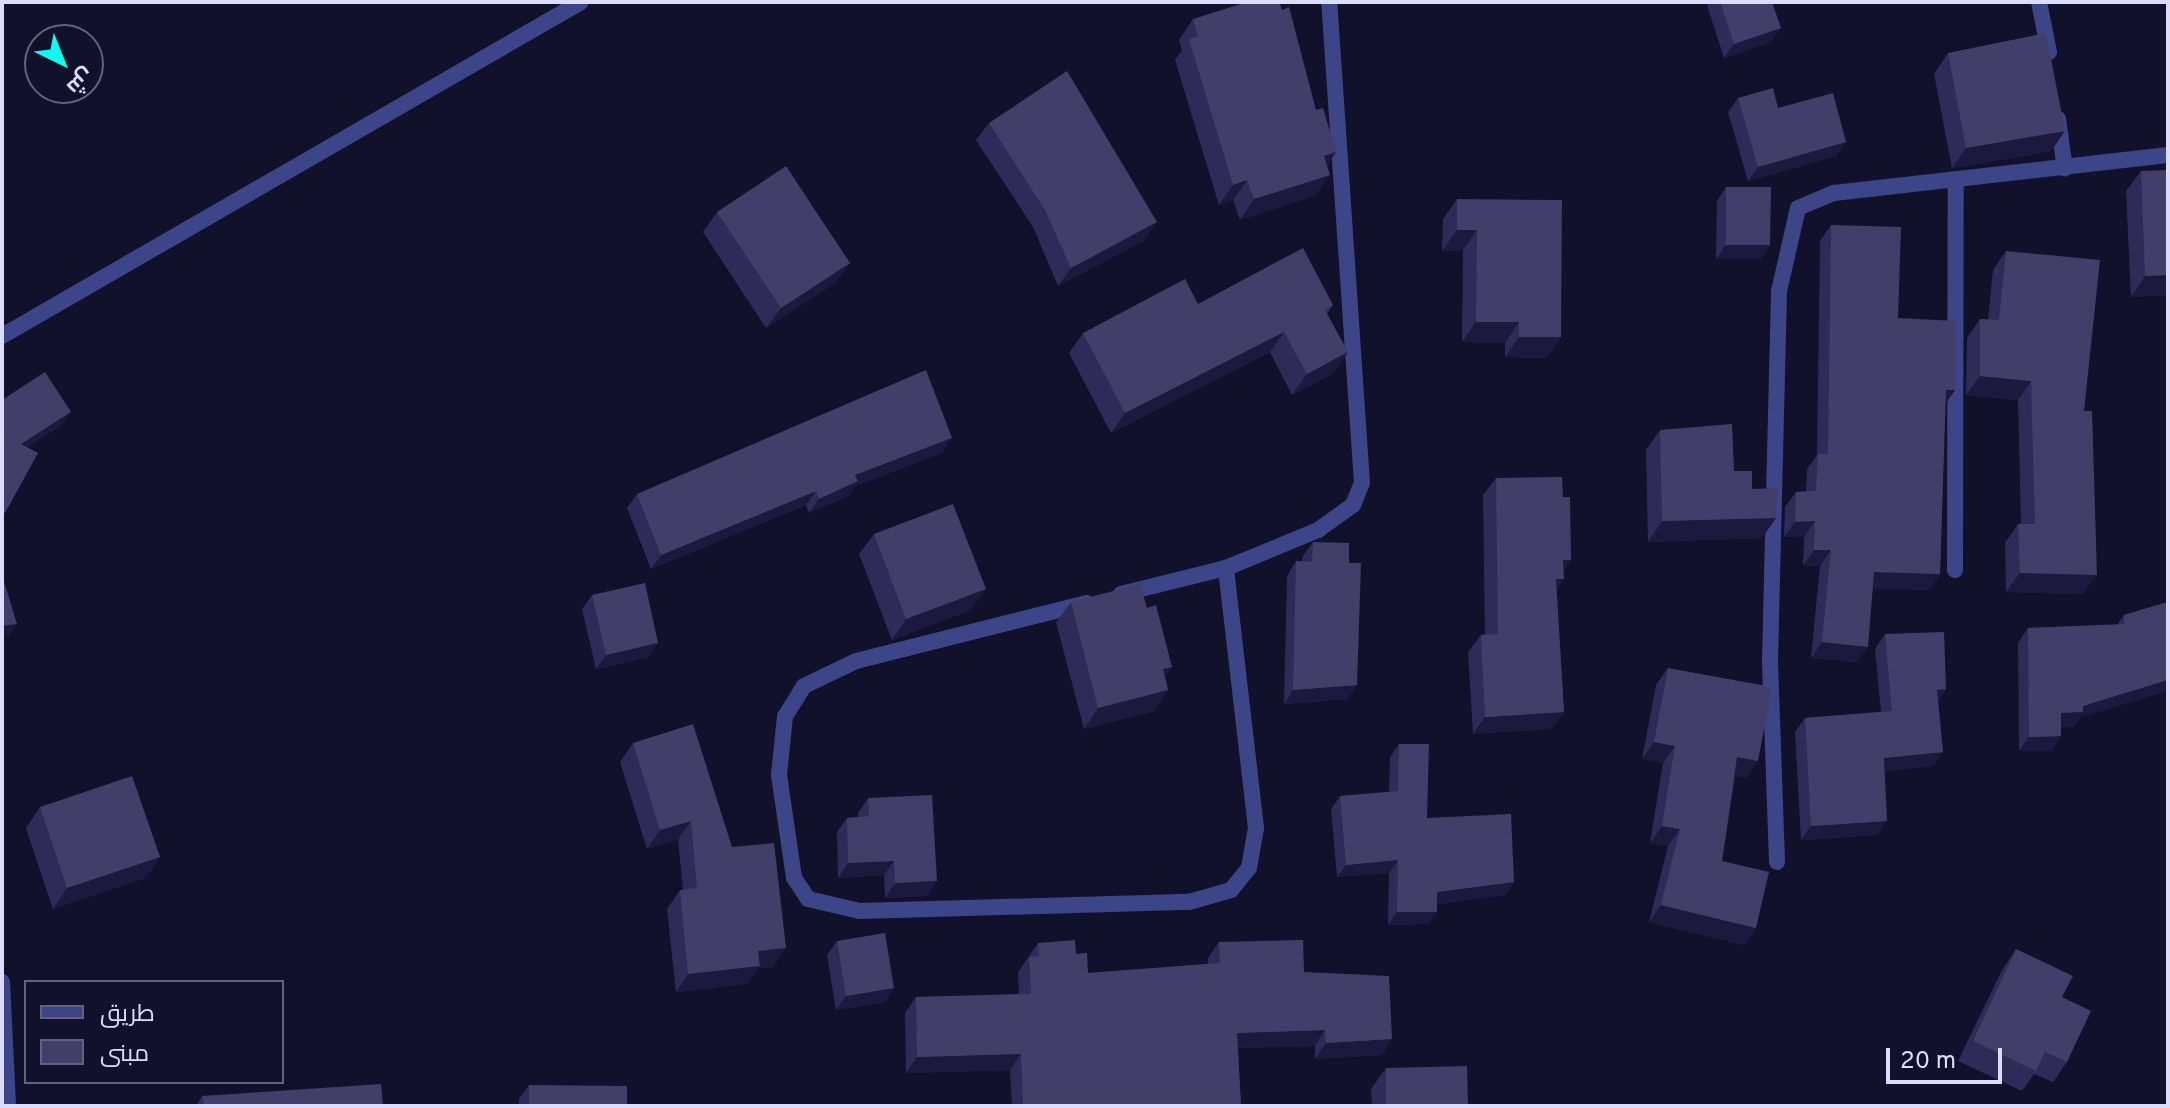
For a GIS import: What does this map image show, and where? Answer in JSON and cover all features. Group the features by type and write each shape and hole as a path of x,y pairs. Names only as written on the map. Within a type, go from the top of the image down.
{"street":[{"path":"2,336 581,2"},
{"path":"1226,568 1256,828 1249,868 1231,890 1189,902 860,911 808,899 797,888 779,775 785,716 804,686 856,661 1226,568 1339,518 1362,483 1329,2"},
{"path":"2039,2 2054,78"},
{"path":"2057,102 2065,169"},
{"path":"1777,862 1770,645 1786,239 1808,200 2168,155"},
{"path":"1955,570 1956,181"},
{"path":"2,982 8,1106"}],"building":[{"path":"1247,2 1279,2 1282,10 1289,7 1316,110 1323,108 1336,152 1324,156 1330,175 1254,199 1247,180 1233,185 1189,39 1198,36 1193,19"},
{"path":"1720,2 1772,2 1781,28 1734,44"},
{"path":"2046,33 2065,131 1966,148 1948,53"},
{"path":"1067,71 1157,222 1071,268 1045,210 989,123"},
{"path":"1773,88 1778,108 1833,93 1846,142 1758,167 1738,98"},
{"path":"786,166 850,263 781,308 717,212"},
{"path":"2168,170 2168,275 2145,276 2141,171"},
{"path":"1726,187 1771,187 1770,245 1726,245"},
{"path":"1457,199 1562,200 1561,337 1519,337 1519,322 1476,322 1477,230 1457,230"},
{"path":"1831,225 1901,227 1898,318 1956,321 1955,390 1946,390 1940,574 1874,572 1868,647 1822,642 1831,550 1814,550 1815,521 1795,522 1796,492 1816,491 1818,454 1828,454"},
{"path":"1303,248 1333,305 1325,310 1348,352 1307,374 1284,332 1125,413 1083,333 1185,279 1198,304"},
{"path":"2006,251 2100,260 2084,411 2092,411 2097,575 2020,573 2018,524 2035,524 2031,381 1980,376 1980,319 1999,320"},
{"path":"926,370 952,438 855,475 858,481 819,499 816,491 661,555 637,494"},
{"path":"45,372 71,412 21,444 38,453 5,513 2,511 2,400"},
{"path":"1732,424 1734,471 1752,471 1752,489 1777,488 1776,518 1662,521 1660,430"},
{"path":"1562,477 1563,497 1570,497 1571,560 1563,560 1564,579 1556,579 1564,712 1485,717 1481,635 1498,634 1496,478"},
{"path":"953,504 986,589 906,619 874,534"},
{"path":"1313,542 1349,543 1349,563 1361,563 1357,685 1293,690 1296,561 1312,562"},
{"path":"2,575 17,624 2,626"},
{"path":"645,583 658,643 606,655 592,595"},
{"path":"1140,584 1147,608 1156,605 1172,667 1163,669 1168,690 1098,708 1071,602"},
{"path":"2168,602 2168,680 2083,706 2083,712 2061,713 2061,736 2029,737 2028,628 2124,624 2124,615"},
{"path":"1944,632 1946,689 1937,690 1943,752 1884,758 1887,821 1811,826 1805,718 1892,711 1885,634"},
{"path":"1668,668 1772,687 1758,761 1737,757 1722,861 1769,872 1756,928 1661,905 1680,829 1662,826 1675,746 1654,742"},
{"path":"693,724 732,847 774,843 786,948 758,951 760,966 688,974 680,890 697,888 691,821 660,830 633,743"},
{"path":"1399,744 1429,744 1427,818 1511,814 1514,882 1437,892 1437,912 1397,912 1398,860 1346,865 1340,796 1398,791"},
{"path":"132,776 160,857 67,888 40,807"},
{"path":"932,795 937,881 895,883 894,861 848,863 847,818 869,816 868,798"},
{"path":"885,933 894,988 846,996 837,941"},
{"path":"1075,940 1076,954 1087,953 1088,973 1220,963 1219,942 1303,940 1304,972 1389,976 1392,1039 1326,1043 1325,1030 1237,1033 1241,1106 1023,1106 1021,1054 917,1057 916,997 1031,994 1029,957 1039,956 1038,943"},
{"path":"2016,949 2073,976 2062,997 2091,1011 2067,1062 2045,1052 2036,1071 1973,1041"},
{"path":"1467,1066 1468,1106 1386,1106 1386,1068"},
{"path":"381,1084 383,1106 203,1106 202,1096"},
{"path":"529,1085 627,1086 627,1106 529,1106"}]}
